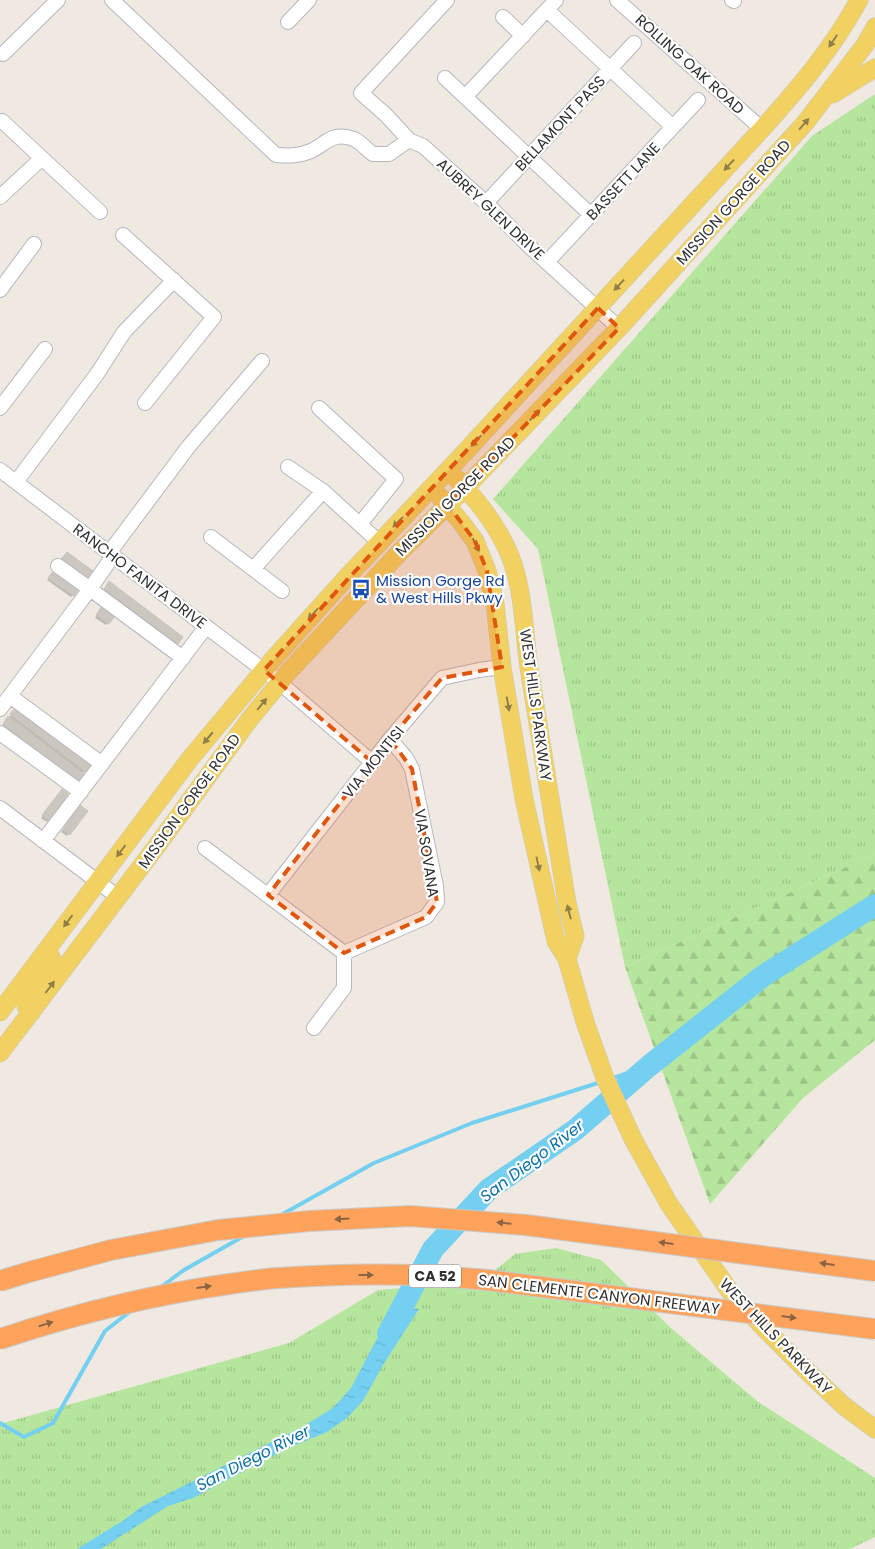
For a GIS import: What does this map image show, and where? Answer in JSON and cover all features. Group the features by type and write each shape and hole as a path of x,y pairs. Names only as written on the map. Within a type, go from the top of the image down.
{"highway":[{"path":"0,1281 111,1250 218,1230 309,1221 410,1216 526,1225 875,1271"},
{"name":"SAN CLEMENTE CANYON FREEWAY","path":"0,1339 50,1322 119,1304 194,1289 277,1278 365,1274 442,1276 487,1280 875,1329"}],"main road":[{"name":"MISSION GORGE ROAD","path":"0,1012 189,760 264,670 379,542 448,471 762,129 799,87 828,48 859,0"},
{"name":"MISSION GORGE ROAD","path":"0,1054 279,682 399,552 465,488 619,328 805,124 865,45 875,27"},
{"path":"824,99 875,68"},
{"name":"WEST HILLS PARKWAY","path":"448,471 486,512 499,533 513,563 521,598 530,673 567,903 575,936 568,959"},
{"name":"WEST HILLS PARKWAY","path":"432,487 475,541 487,572 495,603 502,667 524,799 556,941 568,959 578,997 606,1078 633,1139 669,1204 729,1290 844,1406 875,1429"},
{"path":"31,1013 26,1009 25,1003 27,997 50,965 51,958 46,951"}],"street":[{"path":"3,54 58,0"},
{"path":"112,0 276,155 293,157 312,151 324,142 339,136 355,140 373,154 390,154 409,140"},
{"path":"288,22 309,0"},
{"name":"AUBREY GLEN DRIVE","path":"447,0 361,93 386,115 409,140 423,146 486,203 619,328"},
{"name":"ROLLING OAK ROAD","path":"617,0 762,129"},
{"path":"465,98 552,5 610,69 673,127"},
{"path":"502,17 522,36"},
{"name":"BELLAMONT PASS","path":"486,203 634,43"},
{"path":"445,78 591,215"},
{"name":"BASSETT LANE","path":"547,262 698,100"},
{"path":"2,121 100,212"},
{"path":"0,197 42,158"},
{"path":"124,235 214,317 145,403"},
{"path":"0,290 34,244"},
{"path":"16,482 97,374 124,332 174,280"},
{"path":"0,408 45,349"},
{"path":"0,709 90,588 111,555 189,446 262,361"},
{"path":"319,408 396,480 360,524"},
{"path":"288,467 323,490 379,542"},
{"name":"RANCHO FANITA DRIVE","path":"0,470 264,670 372,762"},
{"path":"253,568 323,490"},
{"path":"211,537 282,591"},
{"path":"58,566 182,658"},
{"path":"44,841 206,627"},
{"name":"VIA MONTISI","path":"268,895 390,739 442,678 502,667"},
{"path":"10,696 102,764"},
{"path":"0,733 80,792"},
{"name":"VIA SOVANA","path":"344,953 426,917 437,902 436,886 412,770 406,758 390,739"},
{"path":"0,808 118,897"},
{"path":"205,848 344,953 344,988 314,1028"}],"highlighted area":[{"path":"598,308 619,328 448,505 475,541 487,571 502,667 442,678 390,739 412,769 437,902 426,917 344,953 268,895 372,762 264,670"}],"green space":[{"path":"875,94 875,854 625,967 538,549 493,499 812,136"},
{"path":"875,854 875,1040 803,1098 710,1204 625,967"},
{"path":"556,1248 601,1260 671,1328 757,1401 875,1478 875,1537 850,1549 0,1549 0,1424 289,1343 378,1290 481,1282 515,1254"}],"water":[{"path":"397,1307 419,1309 383,1365 363,1401 347,1418 327,1432 286,1449 193,1498 168,1506 101,1549 77,1549 124,1520 141,1507 302,1427 333,1408 351,1388 374,1344"}],"building":[{"path":"67,552 93,571 87,578 61,559"},
{"path":"54,570 79,589 74,596 48,578"},
{"path":"109,581 183,637 178,644 104,589"},
{"path":"102,606 115,616 109,624 96,615"},
{"path":"16,707 92,764 86,772 10,714"},
{"path":"8,716 84,774 78,782 3,724"},
{"path":"62,789 70,795 50,821 42,815"},
{"path":"80,805 88,811 70,835 63,829"}],"waterway":[{"name":"San Diego River","path":"388,1334 433,1249 489,1189 575,1130 649,1066 763,976 875,905"},
{"path":"610,1079 649,1066"},
{"path":"281,1215 374,1163 472,1123 601,1082"},
{"path":"161,1287 184,1270 244,1236"},
{"path":"0,1423 24,1437 53,1423 105,1331 132,1310"}],"place":[{"name":"Mission Gorge Rd & West Hills Pkwy","path":"361,589"}]}
